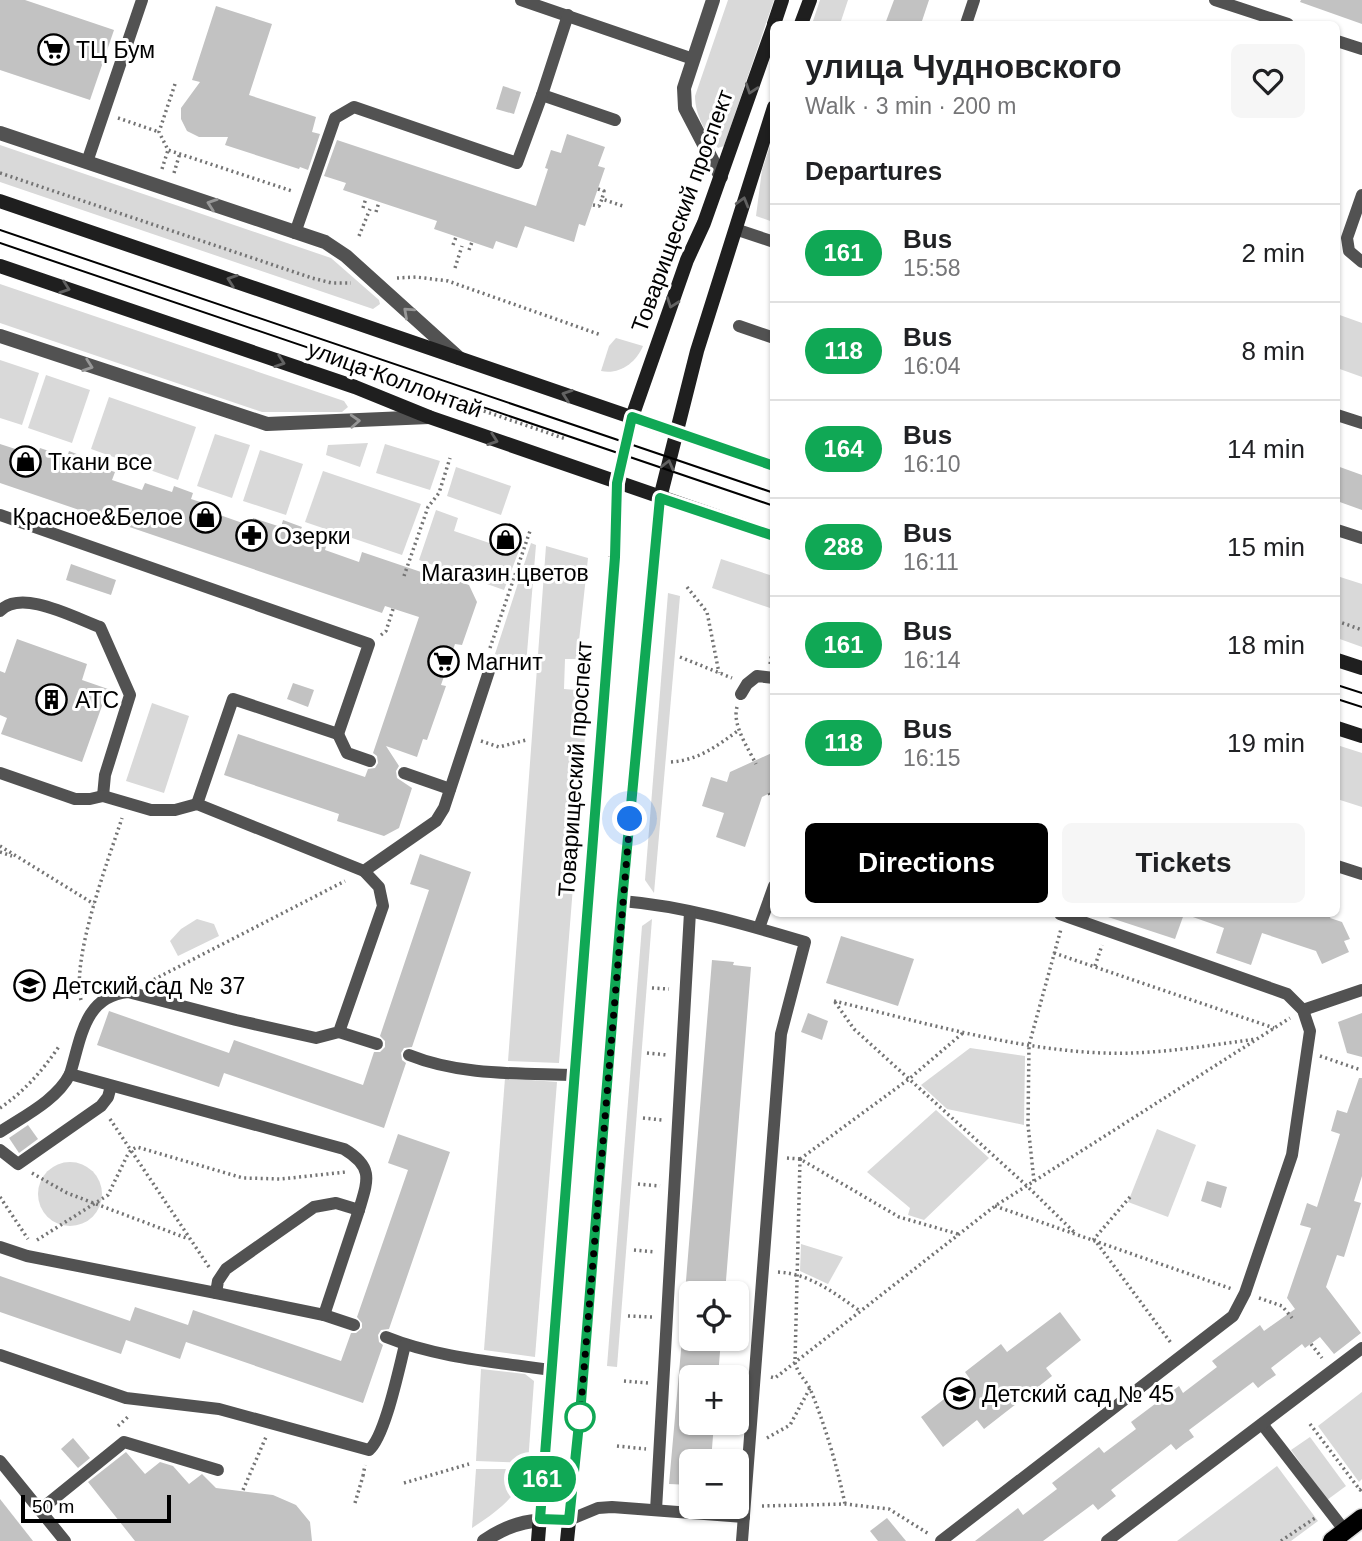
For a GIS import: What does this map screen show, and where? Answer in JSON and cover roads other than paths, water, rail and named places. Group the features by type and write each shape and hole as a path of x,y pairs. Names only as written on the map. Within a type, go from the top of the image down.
{"main road":[{"path":"1338,1536 1362,1518"}],"street":[{"path":"713,0 684,88 685,108 721,177"},
{"name":"Товарищеский проспект","path":"775,21 782,0"},
{"path":"803,21 810,0"},
{"name":"Товарищеский проспект","path":"538,1541 615,557 617,483 632,417 770,36"},
{"path":"567,1541 660,498 697,351 770,120"},
{"path":"0,133 336,248 458,358"},
{"name":"улица Коллонтай","path":"0,201 770,465"},
{"name":"улица Коллонтай","path":"0,266 355,387 429,417 770,535"},
{"path":"0,336 255,422 277,424 429,417"},
{"path":"1340,661 1362,668"},
{"path":"1340,729 1362,736"},
{"path":"484,1541 516,1523 540,1519 569,1520"}],"lane":[{"path":"87,162 142,0"},
{"path":"521,0 693,59"},
{"path":"967,21 974,0"},
{"path":"1215,0 1279,21"},
{"path":"295,233 335,118 354,107 517,163 568,15"},
{"path":"1340,42 1362,49"},
{"path":"542,95 615,120"},
{"path":"1362,195 1347,238 1349,251 1362,262"},
{"path":"735,229 770,241"},
{"path":"739,326 770,337"},
{"path":"1340,416 1362,423"},
{"path":"0,515 369,645 338,734 347,753 370,761"},
{"path":"1340,531 1362,538"},
{"path":"0,611 16,601 29,601 100,627 131,695 105,775 103,796"},
{"path":"364,871 426,830 444,808 492,662"},
{"path":"744,689 757,676 770,677"},
{"path":"197,804 233,699 338,734"},
{"path":"0,773 75,799 103,796 151,810 175,810 197,804 364,871 379,887 383,906 339,1032"},
{"path":"404,773 450,789"},
{"path":"1340,867 1362,874"},
{"path":"760,928 770,899"},
{"path":"622,901 658,904 760,928 805,942 781,1034 749,1460"},
{"path":"656,1510 690,912"},
{"path":"941,1541 1233,1316 1245,1293 1292,1155 1310,1031 1303,1010 1287,994 1071,917"},
{"path":"1303,1010 1362,990"},
{"path":"0,1132 64,1085 90,1013 114,993 128,992 316,1038 339,1032 377,1044"},
{"path":"409,1055 431,1064 452,1068 574,1075"},
{"path":"70,1074 344,1149 359,1158 366,1170 366,1187 324,1315"},
{"path":"0,1150 18,1164 102,1106 111,1086"},
{"path":"217,1287 226,1269 314,1207 336,1203 359,1210"},
{"path":"0,1247 27,1256 217,1287 354,1325"},
{"path":"386,1337 405,1345 477,1360 551,1370"},
{"path":"0,1356 126,1398 219,1409 369,1450 376,1445 405,1345"},
{"path":"1107,1541 1362,1348"},
{"path":"1262,1424 1328,1508 1338,1536"},
{"path":"40,1510 124,1442 218,1469"},
{"path":"0,1461 65,1541"},
{"path":"569,1520 598,1508 679,1511"},
{"path":"743,1541 745,1519"}],"tram line":[{"path":"0,230 770,492"},
{"path":"0,243 770,505"},
{"path":"1340,686 1362,693"},
{"path":"1340,700 1362,707"}],"place":[{"name":"ТЦ Бум","path":"53,50"},
{"name":"Ткани все","path":"25,462"},
{"name":"Красное&Белое","path":"206,517"},
{"name":"Озерки","path":"251,536"},
{"name":"Магазин цветов","path":"505,539"},
{"name":"Магнит","path":"443,662"},
{"name":"АТС","path":"52,700"},
{"name":"Детский сад № 37","path":"30,986"},
{"name":"Детский сад № 45","path":"959,1394"}]}
